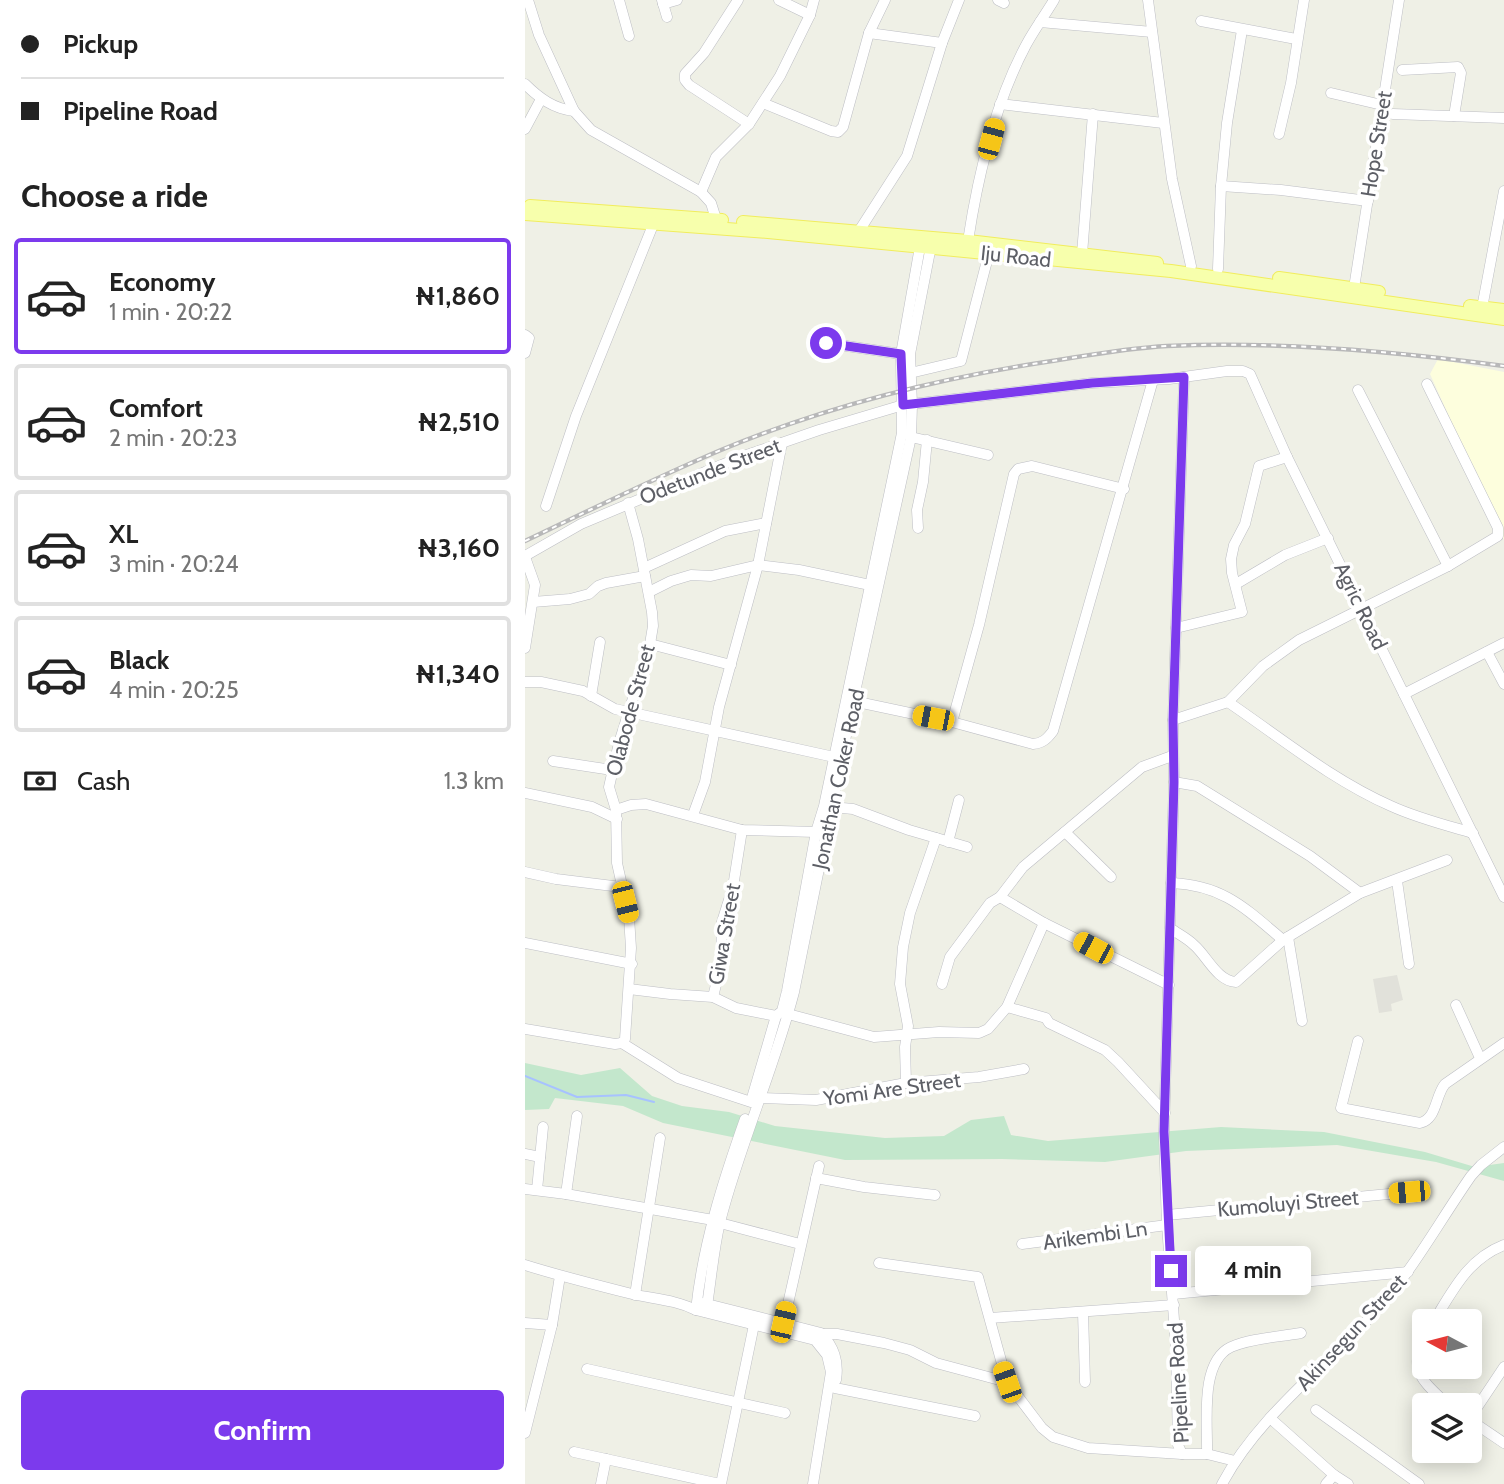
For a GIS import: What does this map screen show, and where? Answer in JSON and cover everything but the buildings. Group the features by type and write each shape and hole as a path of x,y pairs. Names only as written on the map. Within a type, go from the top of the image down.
{"main road":[{"name":"Iju Road","path":"525,206 859,231 989,253 1171,271 1504,319"},
{"name":"Iju Road","path":"525,214 926,242 968,241 1191,266 1504,310"}],"street":[{"path":"528,0 539,35 574,111 591,130 701,192 711,203 716,219"},
{"path":"619,0 629,36"},
{"path":"667,17 663,2 677,0"},
{"path":"738,0 704,53 685,74 685,80 688,85 749,124"},
{"path":"779,0 810,15"},
{"path":"701,192 716,157 749,124 780,76 810,15 814,0"},
{"path":"763,103 838,132 843,127 870,33 884,0"},
{"path":"859,231 907,156 942,43 959,0"},
{"path":"968,241 975,198 1000,104 1026,44 1054,0"},
{"path":"1148,0 1172,179 1191,266"},
{"path":"1279,134 1291,83 1304,0"},
{"name":"Hope Street","path":"1354,288 1398,0"},
{"path":"1201,21 1296,39"},
{"path":"1040,22 1152,32"},
{"path":"1218,270 1221,186 1227,123 1242,30"},
{"path":"870,33 942,43"},
{"path":"1402,69 1452,66 1461,70 1454,116"},
{"path":"525,84 541,99 565,110 574,111"},
{"path":"1331,93 1382,105"},
{"path":"525,129 541,99"},
{"path":"1000,104 1163,123"},
{"path":"1082,254 1093,114"},
{"path":"1393,114 1504,118"},
{"path":"1221,186 1282,190 1368,201"},
{"path":"1482,308 1504,191"},
{"path":"546,506 576,416 653,225"},
{"name":"Jonathan Coker Road","path":"702,1307 730,1161 788,1014 911,437 901,354 926,242"},
{"name":"Jonathan Coker Road","path":"905,375 926,242"},
{"path":"905,375 961,361 989,253"},
{"path":"525,335 529,338 525,353"},
{"path":"826,343 901,354"},
{"name":"Agric Road","path":"1184,377 1227,371 1250,374 1287,457 1504,897"},
{"name":"Odetunde Street","path":"525,556 581,524 628,503 738,458 856,418 929,401 1065,386 1184,377"},
{"name":"Pipeline Road","path":"1184,377 1164,1132 1167,1220 1178,1445 1182,1454 1206,1454 1235,1461"},
{"path":"853,701 953,722 1033,744 1041,743 1053,731 1153,380"},
{"path":"1173,720 1228,702 1276,655 1299,640 1448,566 1498,536 1499,532 1427,384"},
{"path":"1358,390 1448,566"},
{"name":"Jonathan Coker Road","path":"755,1100 776,1016 782,1011 787,991 816,832 824,806 908,405"},
{"path":"911,437 988,455"},
{"path":"918,528 917,510 927,440"},
{"path":"694,816 705,782 714,732 758,565 782,443"},
{"path":"1176,628 1242,612 1231,559 1234,545 1245,524 1256,472 1263,464 1287,457"},
{"path":"953,722 1014,474 1018,469 1032,466 1124,489"},
{"name":"Olabode Street","path":"622,1042 625,1039 632,964 629,917 617,863 616,814 609,787 650,644 653,619 628,503"},
{"path":"533,602 570,599 589,594 598,586 644,572 725,531 766,523"},
{"path":"1236,584 1285,555 1328,538"},
{"path":"525,556 535,585 525,648"},
{"path":"649,592 691,575 711,576 758,565 799,570 870,585"},
{"path":"591,696 600,642"},
{"path":"1405,694 1504,643"},
{"path":"650,644 731,665"},
{"path":"1487,652 1504,684"},
{"path":"525,682 541,682 583,691 606,705 714,732 834,757"},
{"path":"1228,702 1306,757 1359,790 1400,810 1473,833"},
{"path":"942,984 950,957 990,903 1000,897 1023,867 1142,768 1172,756"},
{"path":"553,761 612,770"},
{"path":"1174,782 1197,786 1310,856 1360,892"},
{"path":"525,793 616,814 631,805 646,804 742,830 816,832"},
{"path":"948,842 960,800"},
{"path":"832,807 853,809 967,848"},
{"name":"Giwa Street","path":"713,997 721,964 722,922 733,887 742,830"},
{"path":"1065,832 1111,877"},
{"path":"906,1083 908,1026 900,984 903,947 910,913 936,838"},
{"path":"1170,928 1202,951 1209,964 1231,982 1236,982 1285,939 1360,892 1397,881 1447,860"},
{"path":"525,872 556,879 621,887"},
{"path":"1397,881 1409,964"},
{"path":"1171,883 1196,884 1216,891 1250,912 1285,939 1301,1021"},
{"path":"1000,897 1044,923 1169,985"},
{"path":"788,1014 874,1037 939,1032 979,1033 988,1029 1007,1007 1044,923"},
{"path":"525,943 632,964"},
{"path":"629,989 713,997 736,1008 776,1016"},
{"path":"1456,1005 1480,1058"},
{"path":"1007,1007 1046,1018 1049,1023 1105,1050 1165,1113"},
{"path":"525,1029 615,1044 622,1042"},
{"path":"1358,1041 1341,1108 1420,1123 1426,1122 1430,1117 1445,1084 1504,1043"},
{"name":"Yomi Are Street","path":"622,1042 678,1078 755,1100 816,1100 906,1083 1024,1069"},
{"path":"566,1194 577,1116"},
{"path":"537,1191 543,1127"},
{"path":"635,1294 660,1138"},
{"name":"Akinsegun Street","path":"1222,1484 1235,1461 1270,1418 1382,1304 1408,1272 1471,1177 1481,1165 1504,1147"},
{"path":"525,1154 540,1157"},
{"path":"783,1326 819,1166"},
{"path":"816,1178 864,1187 935,1195"},
{"path":"525,1189 717,1221 800,1244"},
{"name":"Kumoluyi Street","path":"1167,1220 1409,1192"},
{"name":"Arikembi Ln","path":"1022,1244 1167,1220"},
{"path":"1441,1309 1462,1275 1483,1256 1504,1245"},
{"path":"879,1263 978,1278 1007,1382 1042,1428 1053,1437 1096,1449 1182,1454"},
{"path":"525,1265 560,1276 818,1336 884,1343 910,1350 936,1363 1007,1382"},
{"path":"990,1318 1083,1312 1408,1272"},
{"path":"525,1433 527,1412 552,1325 560,1276"},
{"path":"1083,1312 1085,1382"},
{"path":"574,1452 686,1481 720,1484 755,1320"},
{"path":"525,1323 552,1325"},
{"path":"1206,1454 1210,1374 1222,1353 1245,1343 1301,1333"},
{"path":"818,1336 831,1346 837,1362 819,1484"},
{"path":"813,1484 831,1372 818,1336"},
{"path":"1482,1401 1504,1367"},
{"path":"587,1369 785,1413"},
{"path":"1423,1379 1435,1393"},
{"path":"835,1388 975,1416"},
{"path":"1316,1410 1419,1484"},
{"path":"1270,1418 1334,1475 1348,1484"},
{"path":"1482,1427 1504,1443"},
{"path":"601,1484 606,1459"},
{"path":"1326,1484 1334,1475"}],"shaded area":[{"path":"1438,359 1504,372 1504,540 1430,374"},
{"path":"1397,975 1403,1000 1391,1004 1392,1011 1379,1013 1373,979"},
{"path":"525,1063 581,1075 620,1068 652,1096 682,1106 729,1112 775,1126 885,1138 944,1136 971,1120 1004,1116 1011,1135 1048,1141 1221,1127 1324,1132 1425,1152 1475,1167 1504,1163 1504,1181 1436,1162 1337,1145 1186,1151 1105,1162 1002,1159 845,1160 663,1123 623,1106 555,1098 549,1109 525,1110"}],"waterway":[{"path":"525,1076 577,1097 626,1095 654,1102"}],"railway":[{"path":"525,541 672,472 761,434 884,395 1010,368 1138,348 1209,345 1336,348 1504,366"}],"route":[{"path":"826,343 901,354 903,405 1092,383 1184,377 1164,1132 1171,1271"}]}
